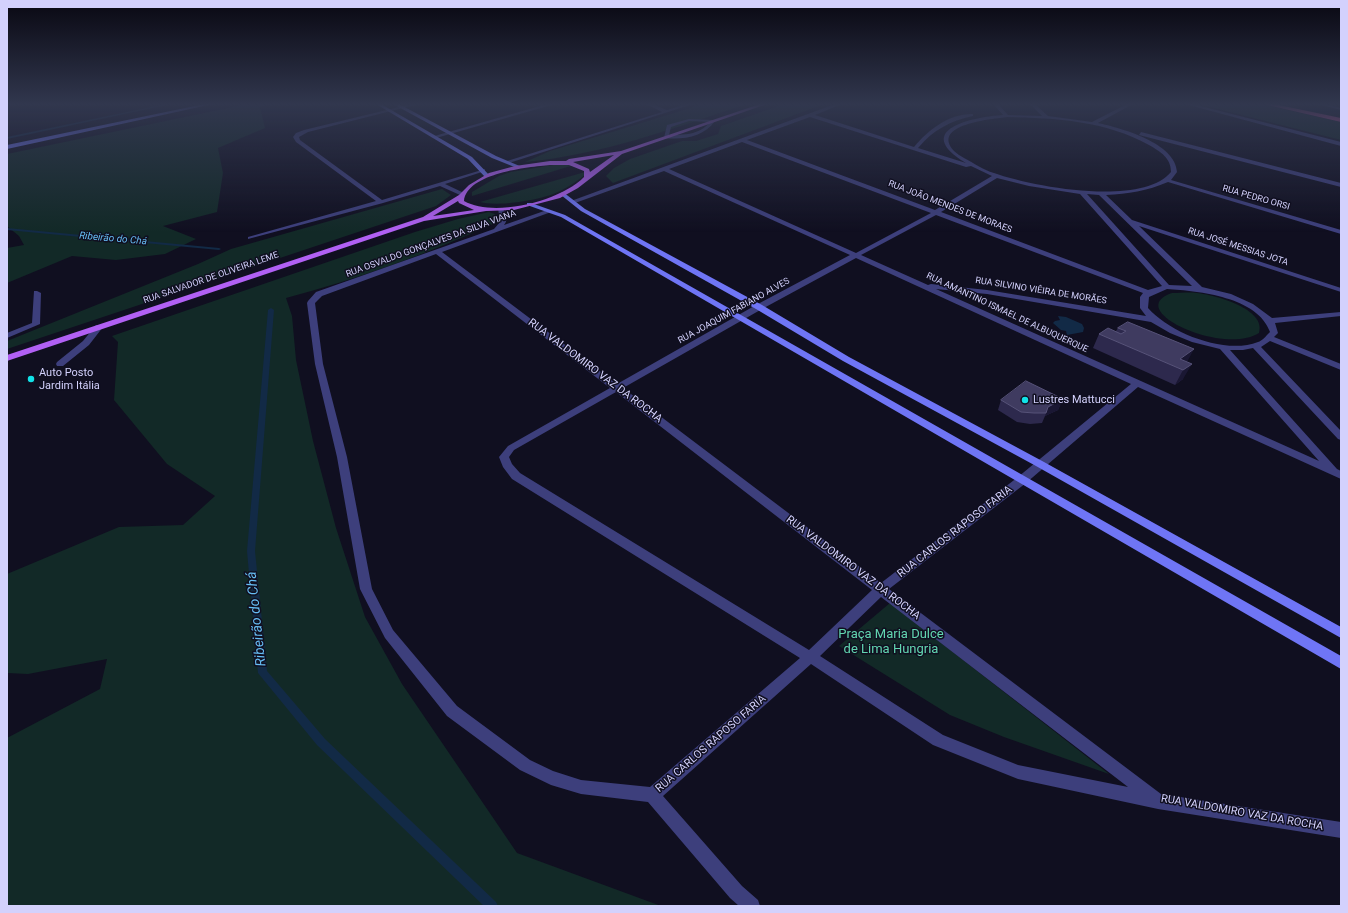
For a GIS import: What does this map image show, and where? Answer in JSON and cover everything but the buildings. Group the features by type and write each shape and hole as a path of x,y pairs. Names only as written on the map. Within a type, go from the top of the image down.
{"main road":[{"path":"450,147 470,158 483,170 487,176"},
{"path":"476,147 519,167"},
{"path":"423,220 461,195 467,188 487,176 519,167 557,163 622,152 638,147"},
{"path":"423,220 528,204 563,194 573,189 622,152"},
{"path":"557,163 580,166 587,170 587,177"},
{"path":"563,194 583,210 759,307 846,359 1040,464 1341,633"},
{"path":"461,195 461,202 466,206 484,210"},
{"path":"528,204 563,216 740,319 1341,662"},
{"name":"RUA SALVADOR DE OLIVEIRA LEME","path":"7,358 423,220"}],"street":[{"path":"306,147 381,202"},
{"path":"507,162 556,147"},
{"path":"573,202 725,147"},
{"name":"RUA JOÃO MENDES DE MORAES","path":"760,147 1149,293"},
{"path":"908,147 997,176 1037,186 1101,193 1141,190 1166,180 1174,172 1173,162 1166,154 1163,147"},
{"path":"949,147 952,152 984,171"},
{"path":"1155,147 1166,154"},
{"path":"1194,147 1341,185"},
{"path":"918,150 939,154 952,152"},
{"name":"RUA AMANTINO ISMAEL DE ALBUQUERQUE","path":"664,169 923,285 1339,476"},
{"path":"250,238 381,202 483,170"},
{"name":"RUA JOAQUIM FABIANO ALVES","path":"810,657 516,476 506,466 504,457 511,448 759,307 935,213 997,176"},
{"name":"RUA PEDRO ORSI","path":"1166,180 1341,232"},
{"path":"441,184 461,195"},
{"path":"1082,192 1167,287"},
{"path":"1101,193 1199,289"},
{"path":"497,229 503,222 503,214 500,209"},
{"name":"RUA OSVALDO GONÇALVES DA SILVA VIANA","path":"549,211 319,294 310,303 319,364 342,457 366,589 389,634 452,711 525,766 551,778 581,787 652,795"},
{"name":"RUA JOSÉ MESSIAS JOTA","path":"1129,221 1341,290"},
{"name":"RUA VALDOMIRO VAZ DA ROCHA","path":"438,252 1158,801 1341,830"},
{"name":"RUA SILVINO VIÊIRA DE MORÃES","path":"923,285 986,292 1155,320"},
{"path":"1167,287 1199,289 1228,296 1250,306 1270,321 1274,333 1270,339 1256,346 1223,347 1187,338 1172,331 1155,320 1144,309 1144,297 1149,293 1167,287"},
{"path":"7,336 36,324 37,293"},
{"path":"1270,321 1341,314"},
{"path":"1270,339 1341,367"},
{"path":"1256,346 1341,437"},
{"path":"1223,347 1339,476"},
{"name":"RUA CARLOS RAPOSO FARIA","path":"652,795 810,657 881,589 1022,480 1136,384"},
{"path":"810,657 938,740 1018,772 1158,801"},
{"path":"652,795 736,892 752,906"}],"lane":[{"path":"60,364 86,343 99,327"}],"green space":[{"path":"42,147 221,147 218,148 223,173 217,212 163,226 196,239 165,254 116,260 72,256 7,283 7,248 24,245 19,236 7,226 7,154"},
{"path":"564,147 611,147 525,162"},
{"path":"666,147 710,147 613,183 606,176 614,168 630,159"},
{"path":"559,164 574,165 472,196 472,192 499,176 511,172"},
{"path":"585,172 585,175 568,187 544,197 522,202 499,204 480,202"},
{"path":"442,189 451,195 436,206 7,349 7,341 198,264 231,249"},
{"path":"489,212 500,216 497,222 420,255 367,274 286,298 292,316 296,360 313,441 336,528 365,617 402,684 517,853 661,906 7,906 7,738 100,689 107,659 28,674 7,673 7,574 119,527 183,525 215,496 167,464 114,400 118,342 112,336 415,232 458,219"},
{"path":"1172,293 1205,294 1227,300 1238,305 1248,310 1255,317 1259,324 1259,333 1243,339 1223,339 1202,335 1183,328 1168,319 1159,310 1160,301"},
{"name":"Praça Maria Dulce de Lima Hungria","path":"890,603 1109,774 1004,737 950,715 839,646"}],"water":[{"path":"1058,316 1066,317 1082,324 1084,328 1083,332 1067,335 1066,331 1061,330 1053,323 1060,320"}],"waterway":[{"name":"Ribeirão do Chá","path":"7,229 219,249"},
{"name":"Ribeirão do Chá","path":"271,310 251,551 263,673 321,742 492,906"}],"place":[{"name":"Auto Posto Jardim Itália","path":"31,379"},
{"name":"Lustres Mattucci","path":"1025,400"}]}
